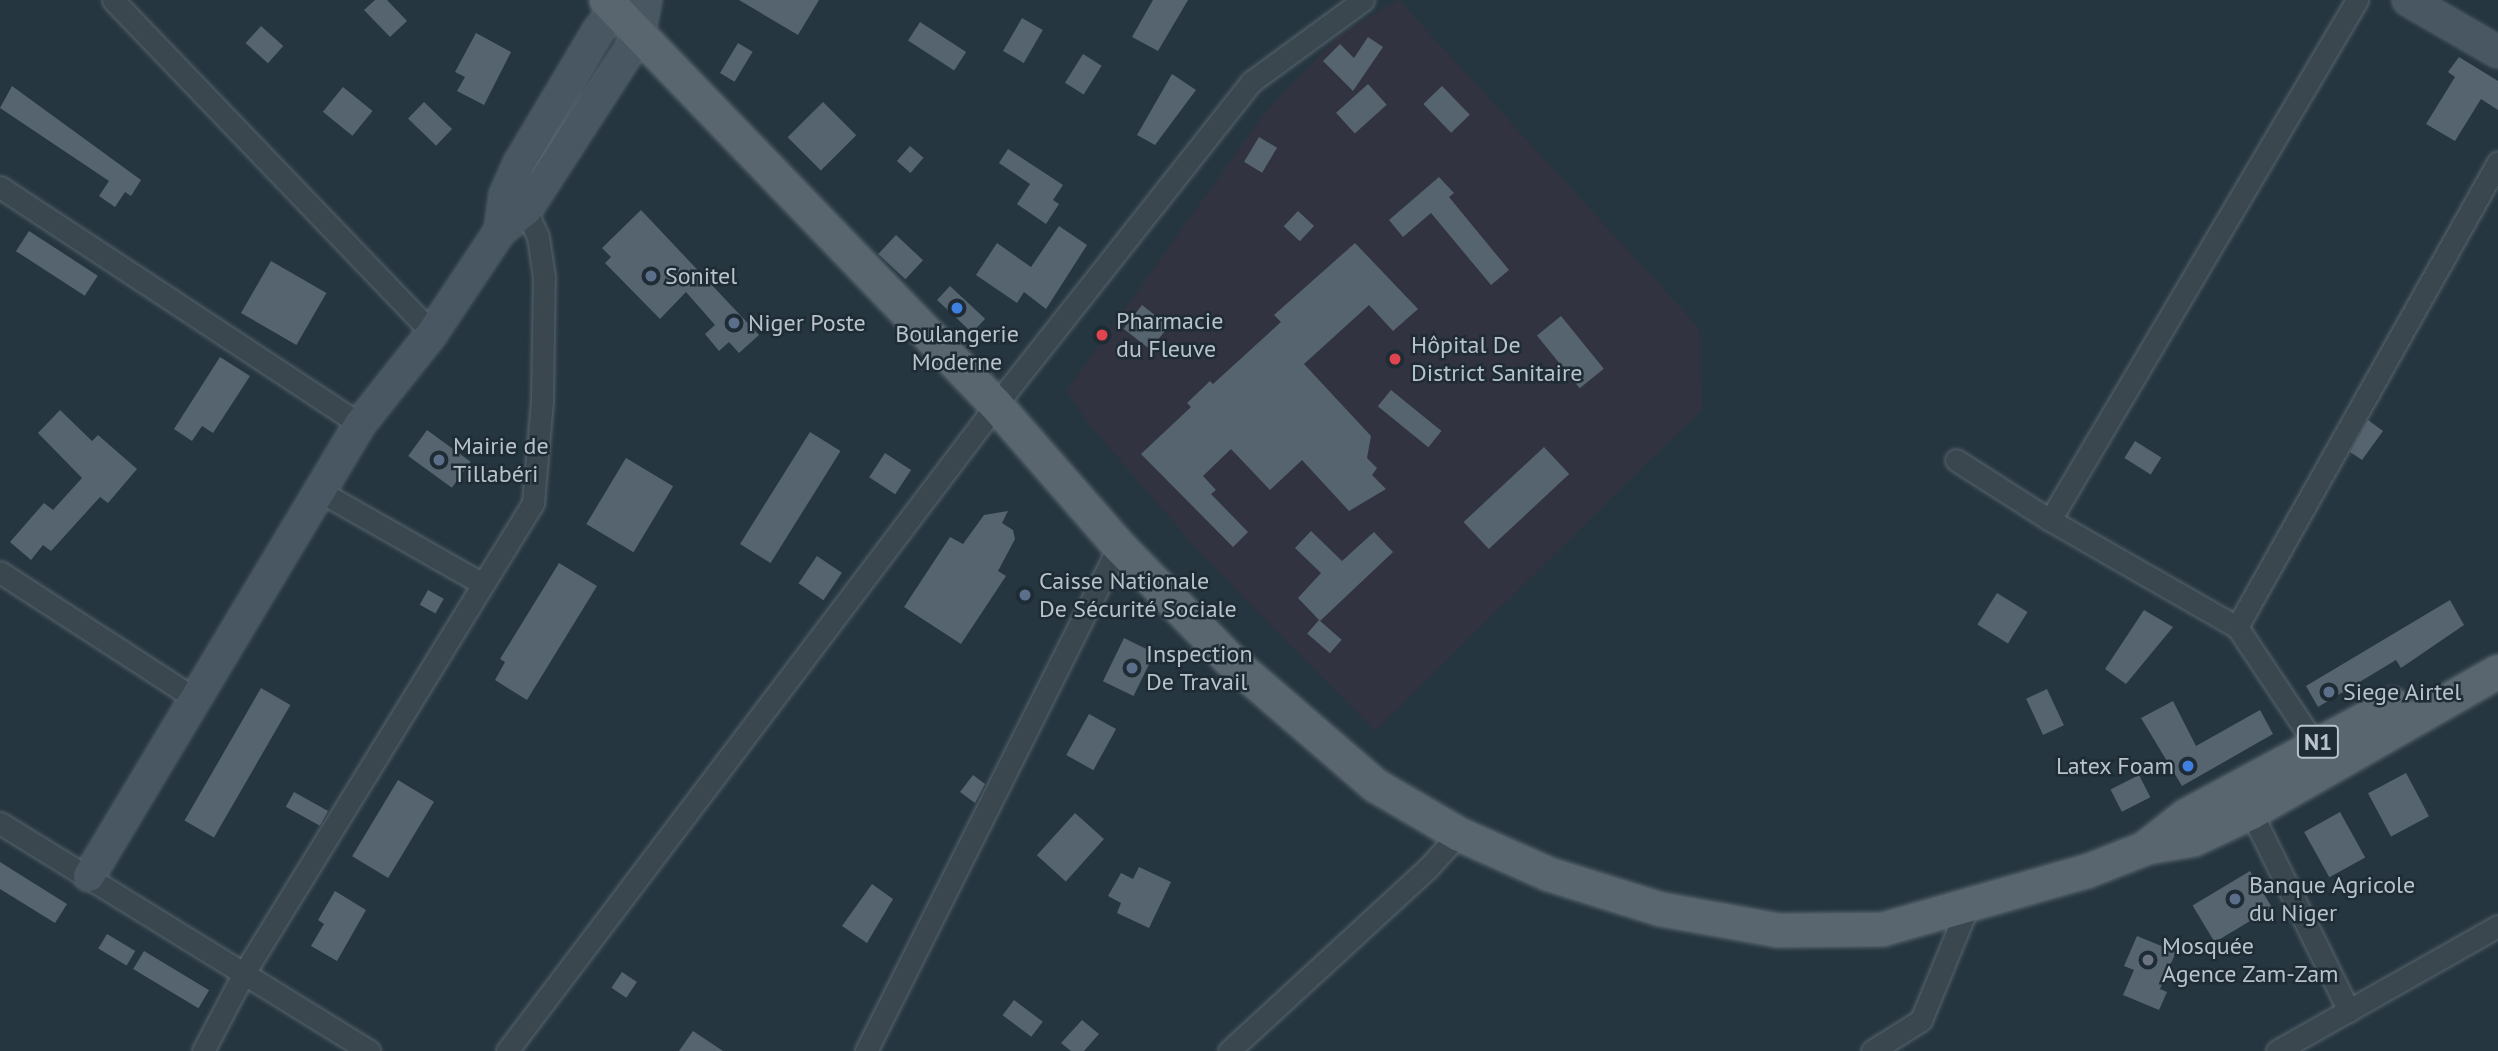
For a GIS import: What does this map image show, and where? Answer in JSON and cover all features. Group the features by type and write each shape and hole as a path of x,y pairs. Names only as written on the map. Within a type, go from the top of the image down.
{"main road":[{"name":"N1","path":"625,2 639,35 996,405 1119,546 1228,659 1375,785 1459,834 1549,874 1661,909 1778,930 1882,929 2086,871 2147,847 2193,839 2251,812 2498,671"},
{"name":"N1","path":"2147,847 2186,815 2315,744 2498,650"}],"street":[{"path":"113,0 432,333"},
{"path":"507,1051 996,405 1251,82 1363,0"},
{"path":"2050,520 2357,0"},
{"path":"2408,0 2498,52"},
{"path":"89,876 197,700 360,424 432,333 500,231 625,2"},
{"path":"515,202 639,35"},
{"path":"2237,627 2498,162"},
{"path":"0,187 360,424"},
{"path":"203,1051 244,973 533,503 542,400 544,277 538,237 515,202"},
{"path":"1956,460 2050,520 2237,627 2315,744"},
{"path":"321,492 483,584"},
{"path":"866,1051 1119,546"},
{"path":"0,572 197,700"},
{"path":"2251,812 2349,1011"},
{"path":"0,822 369,1051"},
{"path":"1229,1051 1427,869 1459,834"},
{"path":"1872,1051 1921,1020 1968,906"},
{"path":"2277,1051 2498,926"}],"shaded area":[{"name":"Hôpital De District Sanitaire","path":"1399,0 1699,328 1702,409 1375,731 1204,557 1088,423 1067,390 1264,114 1340,34"}],"building":[{"path":"375,0 387,0 407,21 390,37 364,10"},
{"path":"739,0 819,0 798,35"},
{"path":"1153,0 1188,0 1158,51 1132,37"},
{"path":"1022,18 1043,30 1024,63 1003,51"},
{"path":"920,22 966,52 954,70 908,40"},
{"path":"261,26 283,46 268,63 246,43"},
{"path":"476,33 511,52 484,105 457,91 465,77 455,72"},
{"path":"1368,37 1383,47 1353,91 1323,61 1340,44 1354,58"},
{"path":"738,43 753,52 735,82 720,73"},
{"path":"1083,54 1102,66 1084,94 1065,83"},
{"path":"2459,57 2498,81 2498,110 2481,99 2455,141 2426,124 2455,77 2448,72"},
{"path":"1172,74 1196,90 1155,145 1137,135"},
{"path":"1368,84 1387,105 1355,134 1336,113"},
{"path":"12,86 141,180 131,196 125,192 115,207 99,196 109,181 0,108"},
{"path":"1442,86 1470,115 1451,133 1423,104"},
{"path":"343,87 373,111 352,136 323,112"},
{"path":"424,102 452,129 436,146 408,119"},
{"path":"823,102 856,135 821,171 788,137"},
{"path":"1259,137 1277,148 1262,173 1244,162"},
{"path":"910,146 924,158 910,173 897,161"},
{"path":"1008,149 1063,185 1053,200 1059,204 1046,224 1017,204 1030,184 999,163"},
{"path":"1439,177 1454,193 1449,197 1509,270 1491,285 1431,213 1403,237 1389,220"},
{"path":"641,210 759,335 739,353 729,342 719,351 705,334 715,325 686,292 660,319 605,263 611,257 602,248"},
{"path":"1298,211 1314,226 1300,241 1284,226"},
{"path":"1059,226 1087,245 1046,309 1024,292 1017,303 976,275 997,243 1031,267"},
{"path":"29,231 98,276 85,296 16,251"},
{"path":"896,235 923,260 905,279 878,254"},
{"path":"1355,243 1418,309 1393,331 1369,305 1304,364 1371,436 1367,458 1377,468 1372,475 1386,489 1349,511 1302,460 1270,490 1231,449 1203,476 1216,490 1211,494 1248,532 1233,547 1141,454 1191,407 1187,403 1210,381 1213,384 1281,322 1274,315"},
{"path":"271,261 326,293 296,345 241,313"},
{"path":"950,286 985,319 972,333 937,300"},
{"path":"1142,305 1169,326 1150,350 1124,329"},
{"path":"1561,316 1604,369 1580,388 1537,336"},
{"path":"220,357 250,376 213,433 202,426 192,441 174,429"},
{"path":"1391,390 1442,431 1428,447 1378,406"},
{"path":"60,410 92,441 98,435 137,469 108,503 100,497 51,551 43,545 31,560 10,542 44,503 53,510 82,478 38,433"},
{"path":"2368,420 2383,431 2362,460 2350,452"},
{"path":"427,430 471,462 452,488 408,456"},
{"path":"810,432 841,451 771,563 740,544"},
{"path":"2135,441 2161,457 2151,474 2124,458"},
{"path":"1544,447 1569,474 1489,549 1464,522"},
{"path":"885,453 911,470 895,494 869,477"},
{"path":"626,458 673,486 633,552 586,524"},
{"path":"1008,511 1002,523 1013,530 1015,539 998,571 1006,576 961,644 904,607 950,537 963,544 984,515"},
{"path":"1311,531 1342,561 1374,532 1393,552 1320,621 1298,598 1321,573 1295,548"},
{"path":"817,556 842,573 823,600 799,583"},
{"path":"559,563 597,586 527,700 495,680 505,662 500,659"},
{"path":"428,590 444,599 436,614 420,605"},
{"path":"1997,593 2028,612 2008,643 1977,624"},
{"path":"2450,600 2464,625 2401,668 2396,660 2318,707 2306,686"},
{"path":"2144,610 2173,627 2126,684 2105,669"},
{"path":"1319,620 1342,640 1330,653 1307,634"},
{"path":"1124,638 1155,653 1134,696 1103,681"},
{"path":"261,688 290,705 214,838 184,821"},
{"path":"2047,689 2064,725 2043,735 2026,699"},
{"path":"2173,701 2196,746 2260,710 2273,734 2182,786 2141,718"},
{"path":"1089,714 1116,729 1093,770 1066,755"},
{"path":"2406,773 2429,816 2391,836 2368,793"},
{"path":"973,775 985,784 975,803 960,792"},
{"path":"2139,775 2150,797 2122,812 2110,790"},
{"path":"398,780 434,802 388,878 352,856"},
{"path":"294,792 328,811 320,826 286,807"},
{"path":"2340,812 2365,857 2329,877 2304,832"},
{"path":"1075,813 1104,839 1066,881 1037,855"},
{"path":"0,862 67,904 55,923 0,889"},
{"path":"1139,867 1171,882 1149,928 1117,913 1121,903 1108,896 1121,873 1133,879"},
{"path":"2250,871 2272,908 2215,942 2193,906"},
{"path":"872,884 893,899 867,943 842,926"},
{"path":"335,891 366,910 337,961 311,946 324,924 318,920"},
{"path":"107,934 135,951 127,966 98,949"},
{"path":"2137,936 2176,952 2160,989 2167,992 2159,1010 2123,995 2134,970 2124,966"},
{"path":"144,951 209,990 198,1008 133,969"},
{"path":"622,972 637,982 626,998 611,988"},
{"path":"1014,1000 1043,1022 1031,1037 1003,1015"},
{"path":"1082,1020 1099,1034 1084,1051 1071,1051 1061,1043"},
{"path":"693,1031 723,1051 679,1051"}],"place":[{"name":"Sonitel","path":"651,276"},
{"name":"Boulangerie Moderne","path":"957,308"},
{"name":"Niger Poste","path":"734,323"},
{"name":"Pharmacie du Fleuve","path":"1102,335"},
{"name":"Hôpital De District Sanitaire","path":"1395,359"},
{"name":"Mairie de Tillabéri","path":"439,460"},
{"name":"Caisse Nationale De Sécurité Sociale","path":"1025,595"},
{"name":"Inspection De Travail","path":"1132,668"},
{"name":"Siege Airtel","path":"2329,692"},
{"name":"Latex Foam","path":"2188,766"},
{"name":"Banque Agricole du Niger","path":"2235,899"},
{"name":"Mosquée Agence Zam-Zam","path":"2148,960"}]}
